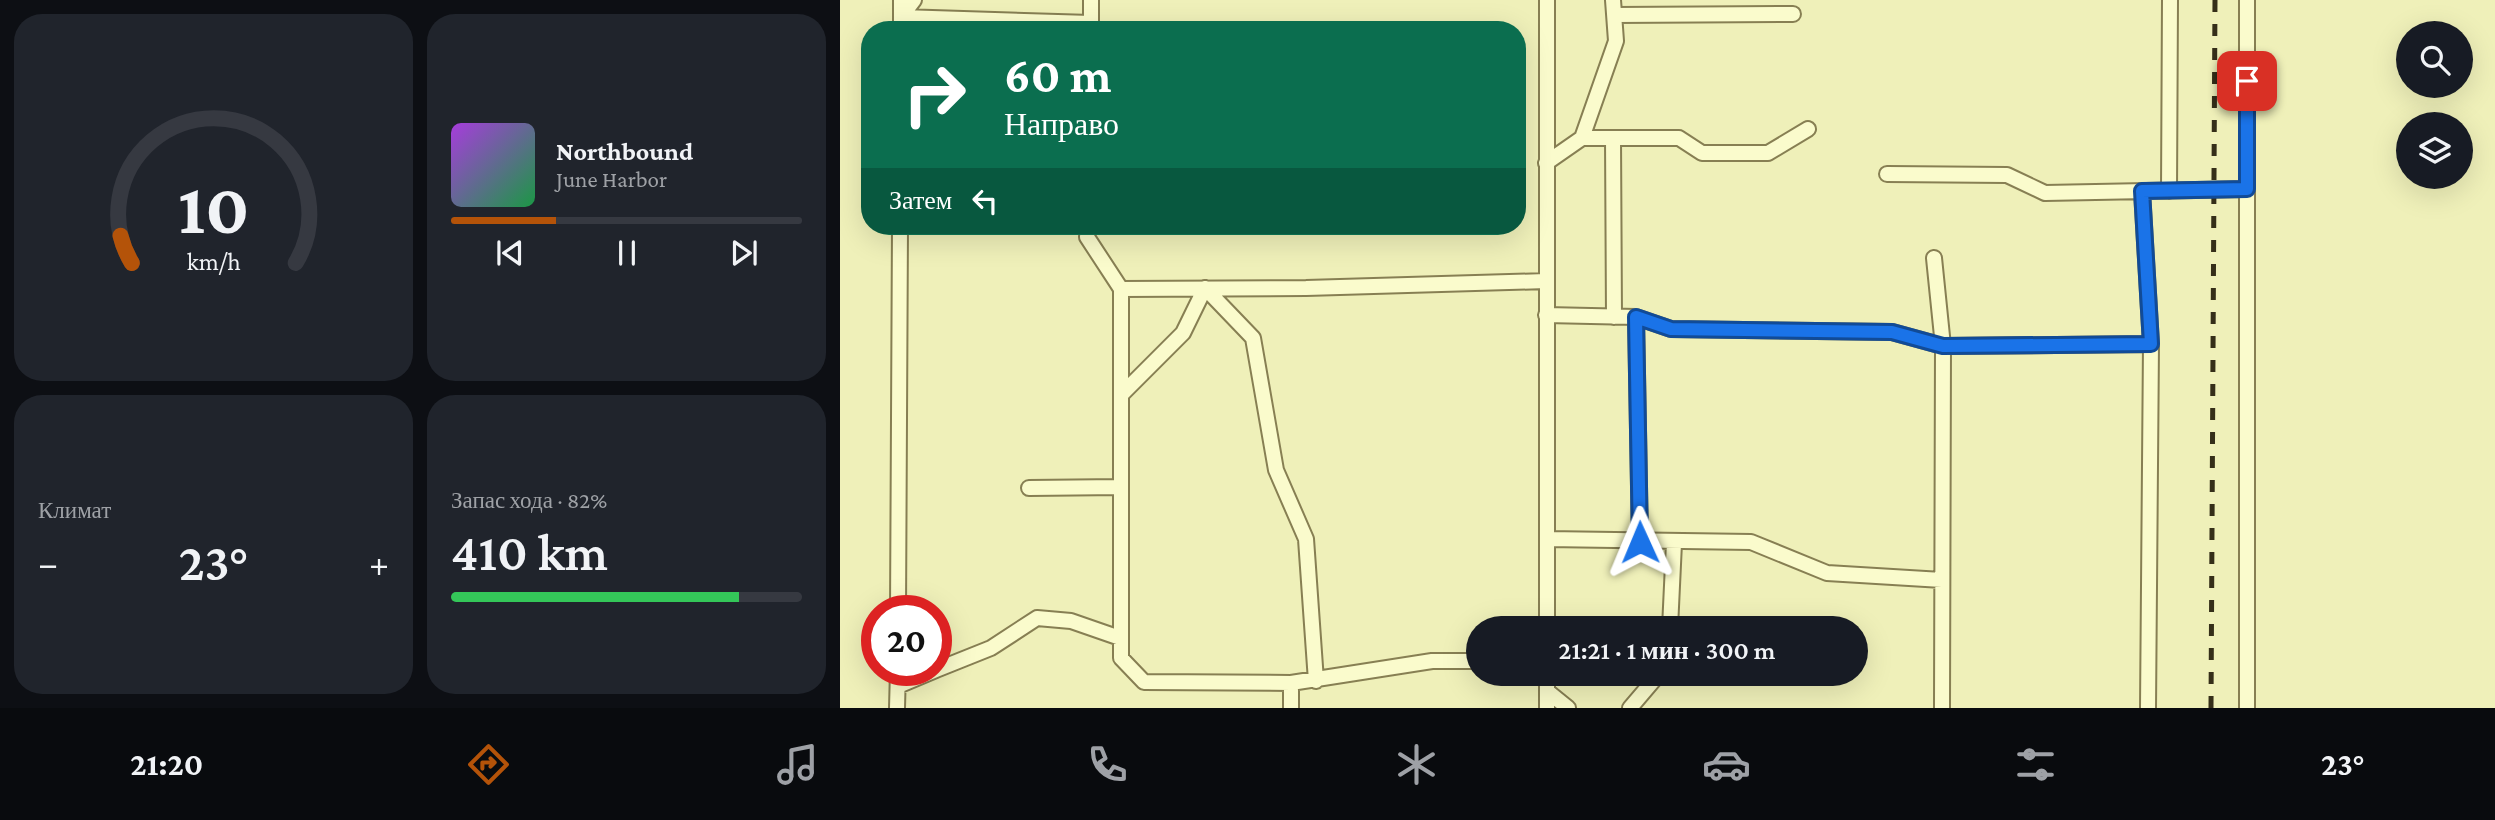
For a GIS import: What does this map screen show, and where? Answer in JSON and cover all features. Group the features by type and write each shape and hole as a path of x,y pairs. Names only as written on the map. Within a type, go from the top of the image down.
{"lane":[{"path":"901,0 901,21"},
{"path":"903,21 914,0"},
{"path":"1091,0 1091,21"},
{"path":"1547,616 1548,0"},
{"path":"2169,191 2170,0"},
{"path":"2247,0 2248,708"},
{"path":"1582,138 1616,41 1614,7 1793,14"},
{"path":"1546,163 1582,138 1679,138 1702,153 1768,153 1808,129"},
{"path":"1613,138 1614,317"},
{"path":"1887,174 2007,175 2045,193 2247,189"},
{"path":"2142,191 2151,344 2148,708"},
{"path":"898,595 900,235"},
{"path":"1087,235 1121,289 1121,658 1144,682 1291,683 1432,661 1466,661"},
{"path":"1934,258 1943,346 1942,708"},
{"path":"1121,289 1546,281"},
{"path":"1121,395 1183,334 1205,288"},
{"path":"1205,288 1254,338 1276,470 1306,539 1316,681"},
{"path":"1546,315 1636,317 1671,329 1892,332 1943,346 2151,344"},
{"path":"1636,317 1640,542"},
{"path":"1029,488 1120,487"},
{"path":"1547,539 1751,542 1827,573 1942,580"},
{"path":"1671,616 1674,542"},
{"path":"952,664 991,648 1037,618 1071,621 1120,638"},
{"path":"1291,683 1291,708"},
{"path":"897,708 898,686"},
{"path":"1547,686 1547,708"},
{"path":"1630,708 1649,686"},
{"path":"1547,691 1568,708"}],"railway":[{"path":"2211,708 2215,0"}],"route":[{"path":"1640,542 1636,317 1671,329 1892,332 1943,346 2151,344 2142,191 2247,189 2247,81"}]}
